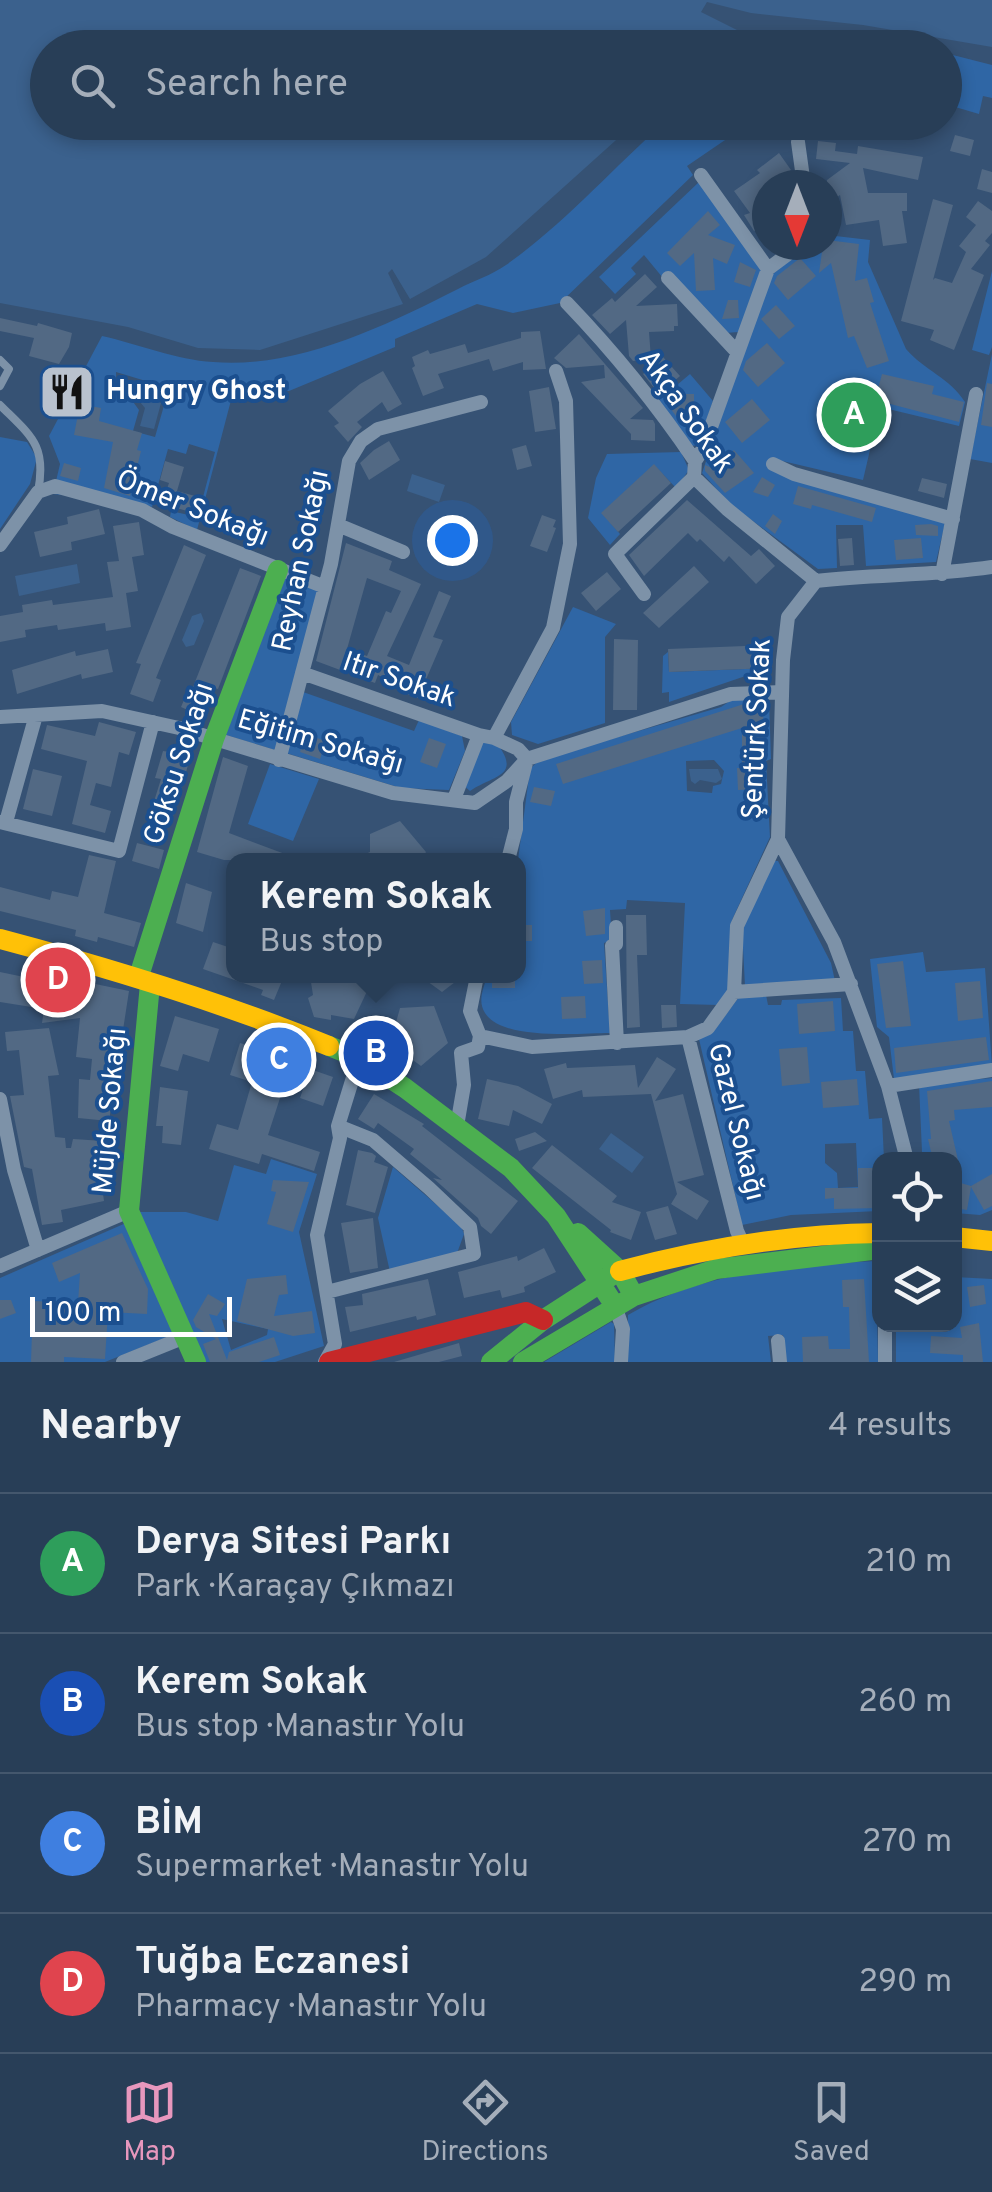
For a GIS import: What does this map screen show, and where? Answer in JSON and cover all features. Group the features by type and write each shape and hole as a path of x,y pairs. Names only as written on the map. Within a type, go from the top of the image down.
{"street":[{"path":"798,142 802,170"},
{"path":"701,175 768,269"},
{"path":"644,594 616,554 694,469 768,269 780,260"},
{"path":"668,278 736,352"},
{"name":"Akça Sokak","path":"567,303 605,342 694,469 727,509 816,580"},
{"path":"454,799 553,628 570,544 566,401 556,372"},
{"path":"942,574 976,394"},
{"name":"Reyhan Sokağı","path":"280,760 326,586 349,461 361,440 378,428 482,402"},
{"path":"773,464 794,474 953,519"},
{"name":"Ömer Sokağı","path":"38,492 56,486 135,508 278,570 326,586"},
{"path":"0,544 38,492"},
{"path":"338,524 403,552"},
{"path":"816,580 876,574 905,577 992,567"},
{"name":"Göksu Sokağı","path":"139,976 214,739 278,570"},
{"name":"Şentürk Sokak","path":"816,580 788,617 778,839 834,942 888,1086 906,1152"},
{"name":"Itır Sokak","path":"302,673 487,737 518,749 527,759"},
{"name":"Eğitim Sokağı","path":"0,717 102,711 154,722 393,792 475,803 507,782 527,759 731,694 782,692"},
{"path":"36,715 3,822 119,851 154,722"},
{"path":"510,853 516,829 516,802 527,759"},
{"path":"688,1037 708,1028 734,992 737,926 778,839"},
{"path":"616,926 616,944 612,946 617,1042"},
{"path":"0,938 139,976 236,1008 359,1058 510,1168 582,1243 620,1271 624,1301 621,1362"},
{"name":"Müjde Sokağı","path":"139,976 150,984 129,1211 196,1362"},
{"path":"457,1126 464,1085 461,1053 478,1048 480,1036 470,1011 476,983"},
{"path":"734,992 851,984"},
{"name":"Gazel Sokağı","path":"480,1036 532,1047 688,1037 744,1246"},
{"path":"327,1362 335,1344 318,1235 340,1138 338,1126 359,1058"},
{"path":"888,1086 992,1070"},
{"path":"0,1100 14,1170 38,1250"},
{"path":"327,1292 474,1254 470,1228 429,1188 373,1140 338,1126"},
{"path":"0,1266 129,1211"},
{"path":"582,1243 631,1264 744,1246 872,1234"},
{"path":"962,1238 990,1241"},
{"path":"962,1249 990,1241"},
{"path":"582,1243 600,1281 624,1301"},
{"path":"566,1304 580,1278 582,1243"},
{"path":"523,1362 624,1301 716,1269 872,1250"},
{"path":"491,1362 600,1281 647,1263"},
{"path":"327,1362 526,1312 543,1320"},
{"path":"885,1332 885,1362"},
{"path":"123,1362 184,1337"},
{"path":"778,1340 780,1362"}],"lane":[{"path":"0,360 9,369 0,386"},
{"path":"0,404 28,432 44,462 38,492"}],"shaded area":[{"path":"0,0 992,0 992,47 962,42 962,30 892,30 751,13 707,2 701,12 737,30 30,30 30,140 616,140 486,257 410,299 392,269 388,273 403,304 260,350 198,348 128,327 0,303"},
{"path":"962,57 992,65 992,98 983,96 979,114 962,109"},
{"path":"646,140 725,140 687,166 693,175 560,303 513,313 477,304 395,339 395,347 289,391 269,392 235,385 197,530 170,517 171,511 193,516 198,497 203,497 215,452 189,444 186,454 168,449 152,507 137,502 53,494 60,464 49,436 102,336 199,361 245,362 308,352 371,330 489,275 567,215","holes":["116,372 169,388 155,437 133,431 139,410 131,399 117,399"]},
{"path":"699,182 762,270 739,332 724,333 663,278 644,255 631,268 636,274 615,294 599,277"},
{"path":"842,237 870,240 868,262 906,349 965,402 959,426 880,407 863,480 774,459 769,465 945,523 936,562 866,566 863,525 836,525 837,568 818,569 731,505 702,473 769,277 790,260 842,260"},
{"path":"992,271 992,347 989,355 972,350"},
{"path":"992,354 992,463 970,459"},
{"path":"690,374 713,401 698,445 692,446 658,401"},
{"path":"146,395 161,403 154,429 140,426 145,408 140,402"},
{"path":"0,437 27,442 37,458 30,484 0,529"},
{"path":"681,452 689,470 676,488 654,465 602,513 620,534 610,545 588,518 596,478 607,454"},
{"path":"412,474 445,485 439,502 407,491"},
{"path":"77,564 80,583 19,596 15,576"},
{"path":"280,576 318,590 275,750 223,734"},
{"path":"573,607 616,624 605,637 605,723 538,744 512,735 511,722"},
{"path":"201,613 204,621 194,645 186,647 182,640 192,616"},
{"path":"668,652 669,672 769,668 669,702 669,692 662,693 663,656"},
{"path":"303,692 414,731 419,720 462,736 465,751 449,790 401,788 286,753"},
{"path":"733,699 769,700 771,759 766,761 770,837 732,920 728,990 719,1005 680,1004 685,903 627,900 626,909 610,910 612,940 604,943 610,1033 524,1032 494,1022 485,1013 482,994 485,983 526,983 526,853 519,853 530,769 539,760 721,707","holes":["714,760 724,771 721,784 713,786 712,793 687,791 686,761"]},
{"path":"483,742 496,742 504,753 506,769 470,791 463,785"},
{"path":"270,764 319,779 293,841 248,824"},
{"path":"689,769 718,769 722,779 716,783 700,780 695,784"},
{"path":"774,861 778,861 831,963 835,981 745,986 742,928"},
{"path":"923,952 926,972 985,968 992,1066 894,1079 889,1037 877,1027 870,959"},
{"path":"766,995 768,1005 781,1005 782,1000 841,998 843,1031 853,1031 856,1071 865,1071 869,1119 882,1118 884,1152 872,1152 872,1211 791,1215 742,1225 699,1039 713,1032 739,997","holes":["856,1143 858,1187 838,1188 837,1173 825,1163 825,1144"]},
{"path":"992,1078 992,1210 980,1215 962,1214 962,1152 922,1152 919,1084"},
{"path":"611,1133 644,1157 632,1173 599,1149"},
{"path":"271,1159 317,1174 299,1232 324,1346 275,1362 203,1362 138,1212 186,1212 218,1221 234,1165 266,1174","holes":["222,1319 268,1329 267,1335 231,1350"]},
{"path":"393,1167 461,1226 464,1234 456,1256 390,1272 378,1218"},
{"path":"126,1223 175,1334 105,1362 0,1362 0,1278"},
{"path":"872,1261 872,1332 877,1332 878,1362 786,1362 783,1335 768,1336 771,1362 628,1362 628,1315 656,1300 716,1280 812,1265"},
{"path":"962,1277 992,1279 992,1362 896,1362 896,1332 962,1332"},
{"path":"611,1322 615,1362 544,1362"}],"building":[{"path":"962,137 974,140 970,156 950,151 953,140"},
{"path":"818,141 836,143 835,151 857,154 858,146 923,157 918,180 863,168 868,193 907,193 907,211 902,211 907,243 883,246 879,220 846,225 841,170 850,163 816,159"},
{"path":"779,153 791,170 757,170"},
{"path":"982,169 992,172 992,193 977,189"},
{"path":"752,179 752,228 744,215 750,213 734,191"},
{"path":"933,199 953,205 933,280 952,283 966,252 959,246 976,225 966,217 978,201 992,211 992,233 985,241 990,245 971,269 984,275 954,350 930,340 934,330 901,321"},
{"path":"708,211 720,225 708,235 735,245 727,264 713,258 715,290 696,291 694,253 680,266 667,253"},
{"path":"842,242 859,244 855,281 867,278 874,302 870,303 889,361 867,368 854,336 848,338 831,263 819,273 821,260 842,260"},
{"path":"802,260 816,276 788,300 774,283 777,276"},
{"path":"740,262 756,270 750,287 734,282"},
{"path":"645,274 657,287 636,306 677,304 678,326 674,326 674,331 649,332 651,359 633,361 629,356 626,320 610,334 592,315 612,298 615,302"},
{"path":"728,300 738,300 739,318 722,319"},
{"path":"776,305 795,326 779,339 761,319"},
{"path":"0,318 72,333 69,347 59,364 29,356 34,338 0,331"},
{"path":"540,331 546,369 523,370 523,362 493,371 489,359 438,374 444,388 423,396 412,357 465,344 468,353 521,338 521,332"},
{"path":"579,334 643,408 630,419 653,420 655,441 631,440 631,434 581,382 605,378 604,365 566,368 554,358"},
{"path":"767,343 785,363 758,387 743,370 746,361"},
{"path":"663,357 680,376 659,394 643,374"},
{"path":"383,371 402,404 388,412 382,402 357,422 362,427 348,442 334,426 339,423 328,411 360,384"},
{"path":"882,374 934,386 932,394 964,402 959,422 875,400"},
{"path":"987,383 992,384 992,427 981,425"},
{"path":"549,387 556,429 535,432 529,391"},
{"path":"670,394 694,394 694,416 676,416 670,408"},
{"path":"752,399 770,420 742,443 725,422"},
{"path":"80,404 101,408 99,421 142,433 130,496 104,488 113,442 74,435"},
{"path":"389,441 400,460 369,480 360,463"},
{"path":"526,445 532,466 517,470 512,449"},
{"path":"734,450 754,473 725,493 705,471 705,465 712,468"},
{"path":"165,461 184,467 177,491 195,496 191,512 169,506 164,498 169,483 160,480"},
{"path":"64,463 81,468 78,481 60,476"},
{"path":"654,464 671,483 618,532 601,513"},
{"path":"762,477 775,485 768,497 753,492"},
{"path":"922,478 947,484 944,498 918,491"},
{"path":"798,486 876,508 872,522 812,505 811,509 793,504"},
{"path":"687,500 751,556 759,549 775,566 756,584 729,556 724,562 688,533 644,576 629,555"},
{"path":"99,509 105,534 71,542 72,550 40,557 34,532 68,524 67,517"},
{"path":"773,514 782,521 775,534 765,526"},
{"path":"542,515 556,520 547,552 530,546"},
{"path":"139,522 144,555 132,557 138,591 126,593 131,627 106,631 105,623 58,630 57,625 25,630 26,637 0,642 0,616 23,612 22,605 113,597 107,562 119,561 113,526"},
{"path":"915,525 938,526 938,536 916,535"},
{"path":"852,538 854,565 840,566 838,539"},
{"path":"921,538 923,558 896,560 894,540"},
{"path":"346,543 392,561 389,570 421,584 387,656 409,665 439,591 451,596 433,637 443,640 418,698 402,692 405,684 385,675 378,675 375,683 316,661","holes":["367,578 401,591 391,613 386,611 367,656 347,649"]},
{"path":"184,545 206,555 156,678 161,680 153,702 130,694 141,664 136,663"},
{"path":"694,566 709,582 659,628 643,613"},
{"path":"240,568 261,576 218,689 215,688 203,717 181,707 190,686 193,687"},
{"path":"607,572 621,589 596,611 581,593"},
{"path":"614,639 638,640 637,710 613,710"},
{"path":"768,645 769,668 669,672 668,649"},
{"path":"108,649 113,672 82,679 81,674 17,694 12,670 75,651 76,656"},
{"path":"744,704 763,704 764,757 758,757 760,789 738,790 742,728 563,784 556,764"},
{"path":"99,722 136,732 129,755 119,752 111,787 96,783 90,805 111,811 105,833 72,824 87,761 41,749 47,725 95,736"},
{"path":"305,734 326,741 320,759 300,752"},
{"path":"429,738 446,744 437,768 420,762"},
{"path":"163,751 191,755 171,823 158,819 160,814 151,811 161,779 155,778"},
{"path":"223,757 248,766 229,833 282,853 226,853 224,860 197,852"},
{"path":"33,769 62,776 52,816 23,809"},
{"path":"534,787 555,791 551,806 530,802"},
{"path":"400,821 426,852 368,853 370,834"},
{"path":"137,843 164,850 159,869 132,861"},
{"path":"89,855 116,861 104,913 141,923 134,947 98,937 97,942 75,936 76,930 0,911 0,887 50,900 52,891 78,897"},
{"path":"186,883 212,892 203,932 176,923"},
{"path":"605,908 605,934 586,936 583,911"},
{"path":"626,915 646,915 647,955 637,955 640,1027 627,1028"},
{"path":"526,925 532,925 532,941 526,941"},
{"path":"213,942 226,946 226,977 203,969"},
{"path":"602,960 603,983 584,984 582,961"},
{"path":"903,961 911,1026 886,1028 877,964"},
{"path":"0,972 129,991 109,1121 78,1118 79,1079 90,1080 92,1059 76,1057 80,1018 42,1023 44,1009 0,1002"},
{"path":"980,981 983,1018 958,1021 955,983"},
{"path":"243,983 281,983 274,1000 261,995 263,990"},
{"path":"311,983 364,983 369,987 354,1019 314,1017 308,998 313,995"},
{"path":"430,983 454,983 442,992"},
{"path":"492,983 515,983 515,988 492,988"},
{"path":"585,996 586,1018 562,1019 561,997"},
{"path":"833,1001 835,1031 799,1034 797,1004"},
{"path":"661,1005 676,1005 677,1027 662,1028"},
{"path":"434,1006 448,1043 421,1066 402,1052 400,1056 385,1046 389,1026 395,1026 400,1008"},
{"path":"175,1016 219,1029 209,1062 183,1054 178,1071 160,1066"},
{"path":"49,1028 59,1075 48,1076 55,1137 65,1138 66,1148 71,1148 73,1139 104,1141 99,1165 104,1201 61,1210 63,1222 42,1225 32,1169 24,1167 10,1096 24,1095 19,1050 7,1051 5,1032"},
{"path":"986,1037 989,1060 896,1073 894,1048"},
{"path":"240,1043 293,1058 268,1135 320,1152 314,1171 262,1154 259,1164 209,1149 217,1124 238,1130 252,1082 230,1075"},
{"path":"807,1047 810,1083 782,1086 779,1049"},
{"path":"657,1057 676,1069 655,1101 683,1094 704,1175 677,1182 709,1201 697,1220 671,1204 677,1194 651,1094 583,1097 582,1090 553,1099 544,1069 566,1063 567,1068 635,1065 638,1088"},
{"path":"310,1069 333,1077 323,1106 300,1098"},
{"path":"487,1079 518,1086 552,1104 542,1124 513,1110 509,1126 478,1119"},
{"path":"857,1079 859,1105 823,1108 821,1082"},
{"path":"992,1081 992,1107 954,1110 955,1120 949,1121 956,1152 931,1152 927,1091"},
{"path":"160,1087 188,1091 181,1145 162,1143 163,1126 156,1126"},
{"path":"374,1094 424,1124 518,1201 491,1234 433,1178 442,1180 410,1154 414,1149 378,1123 374,1129 358,1119"},
{"path":"535,1132 547,1141 519,1151 515,1139"},
{"path":"552,1145 617,1196 612,1202 641,1212 631,1240 610,1232 532,1168"},
{"path":"358,1150 372,1153 376,1156 374,1162 388,1167 375,1213 346,1205"},
{"path":"858,1168 872,1168 872,1208 834,1209 834,1198 825,1199 825,1188 858,1188"},
{"path":"992,1174 992,1206 984,1210 971,1187 967,1210 962,1209 962,1183 971,1186"},
{"path":"273,1180 309,1182 293,1232 267,1224 276,1192 271,1191"},
{"path":"668,1206 677,1234 655,1240 646,1212"},
{"path":"373,1218 378,1268 350,1273 341,1223"},
{"path":"122,1233 148,1289 147,1314 108,1312 105,1359 64,1357 64,1362 31,1362 33,1301 78,1303 80,1273 59,1282 52,1263"},
{"path":"544,1248 556,1272 524,1287 525,1292 502,1298 500,1290 464,1298 458,1272 517,1256 518,1261"},
{"path":"286,1275 288,1294 279,1295 274,1316 312,1311 315,1333 293,1336 237,1321 247,1279"},
{"path":"428,1279 436,1315 350,1332 345,1307 363,1305 362,1294"},
{"path":"864,1279 869,1362 803,1362 802,1337 828,1336 829,1349 850,1349 849,1307 843,1307 842,1280"},
{"path":"984,1285 986,1304 970,1307 967,1287"},
{"path":"208,1294 225,1304 217,1316 209,1314 227,1360 229,1352 274,1337 280,1355 259,1362 210,1362 203,1344 216,1339 196,1327 193,1320"},
{"path":"0,1300 11,1300 16,1313 0,1319"},
{"path":"979,1323 983,1362 963,1362 963,1355 930,1353 931,1336 962,1338 962,1327"},
{"path":"459,1343 462,1356 439,1362 394,1362"}],"traffic: fast":[{"path":"196,1362 129,1211 150,984 139,976 214,739 278,570"},
{"path":"329,1046 359,1058 405,1088 511,1168 556,1216 615,1306"},
{"path":"523,1362 634,1296 620,1271 578,1233"},
{"path":"634,1296 716,1269 872,1250"},
{"path":"491,1362 543,1320 614,1274"}],"traffic: slow":[{"path":"0,939 166,987 329,1046"},
{"path":"620,1271 749,1244 872,1233"},
{"path":"962,1238 992,1241"}],"traffic: jam":[{"path":"329,1362 526,1312 543,1320"}],"place":[{"name":"Hungry Ghost","path":"67,392"},
{"name":"Derya Sitesi Parkı","path":"854,415"},
{"name":"Tuğba Eczanesi","path":"58,980"},
{"name":"Kerem Sokak","path":"376,1053"},
{"name":"BİM","path":"279,1060"}]}
